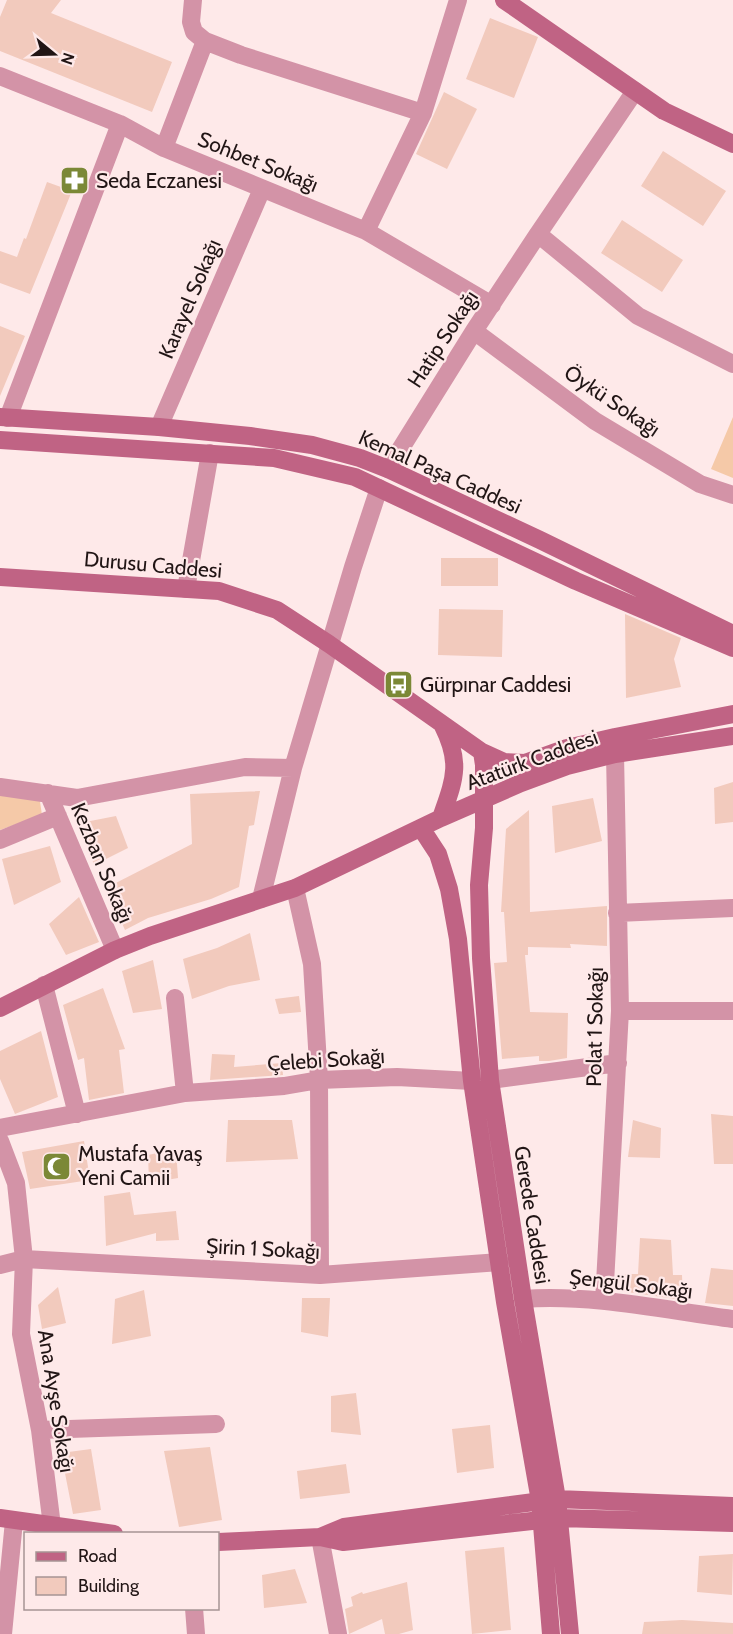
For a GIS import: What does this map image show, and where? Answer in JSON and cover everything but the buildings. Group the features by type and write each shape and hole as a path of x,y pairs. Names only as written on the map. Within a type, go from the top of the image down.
{"street":[{"path":"194,0 191,22 194,32 205,40 241,55 423,113"},
{"path":"366,231 423,113 458,0"},
{"path":"504,0 664,111 733,144"},
{"path":"164,148 205,40"},
{"name":"Sohbet Sokağı","path":"0,76 120,124 164,148 366,231 492,305"},
{"name":"Hatip Sokağı","path":"388,469 474,331 635,91"},
{"path":"4,417 120,124"},
{"name":"Karayel Sokağı","path":"159,427 262,189"},
{"path":"538,234 638,316 733,364"},
{"name":"Öykü Sokağı","path":"474,331 595,421 700,483 733,495"},
{"name":"Kemal Paşa Caddesi","path":"4,417 159,427 250,436 312,445 360,458 388,469 733,634"},
{"name":"Kemal Paşa Caddesi","path":"0,440 274,458 355,477 576,581 733,648"},
{"path":"186,589 210,453"},
{"path":"261,899 293,768 329,644 379,488 388,469"},
{"name":"Durusu Caddesi","path":"0,577 219,591 277,610 329,644 443,726"},
{"name":"Atatürk Caddesi","path":"443,726 482,752 504,762 525,763 567,748 733,714"},
{"path":"441,818 453,788 455,770 454,752 443,726"},
{"name":"Atatürk Caddesi","path":"421,828 520,783 567,766 615,754 733,736"},
{"name":"Gerede Caddesi","path":"482,752 484,800 480,885 481,1081 500,1262 514,1300"},
{"name":"Polat 1 Sokağı","path":"604,1301 621,1011 615,754"},
{"path":"0,787 77,798 245,767 293,768"},
{"name":"Kezban Sokağı","path":"48,793 115,950"},
{"path":"0,840 58,816"},
{"path":"0,1008 115,950 296,888 421,828"},
{"name":"Gerede Caddesi","path":"421,828 438,854 449,889 570,1634"},
{"path":"296,888 312,964 319,1080 320,1275"},
{"path":"617,913 733,908"},
{"path":"44,985 77,1113"},
{"path":"175,998 185,1094"},
{"path":"621,1011 733,1011"},
{"name":"Çelebi Sokağı","path":"0,1128 185,1094 284,1086 319,1080 397,1077 481,1081 618,1063"},
{"name":"Ana Ayşe Sokağı","path":"0,1141 16,1183 24,1259 21,1334 40,1430 52,1526"},
{"name":"Şirin 1 Sokağı","path":"0,1265 24,1259 320,1275 500,1262"},
{"name":"Şengül Sokağı","path":"514,1300 549,1297 604,1301 733,1319"},
{"path":"40,1430 216,1424"},
{"path":"321,1537 344,1527 548,1500 733,1506"},
{"path":"3,1634 7,1519 105,1532"},
{"path":"219,1542 321,1537 343,1542 551,1519 733,1523"},
{"name":"Gerede Caddesi","path":"551,1519 551,1634"},
{"path":"321,1537 338,1634"},
{"path":"194,1610 196,1634"}],"shaded area":[{"path":"733,417 733,478 711,469"},
{"path":"0,790 39,795 42,815 0,830"}],"place":[{"name":"Seda Eczanesi","path":"75,181"},
{"name":"Gürpınar Caddesi","path":"399,685"},
{"name":"Mustafa Yavaş Yeni Camii","path":"57,1166"}]}
